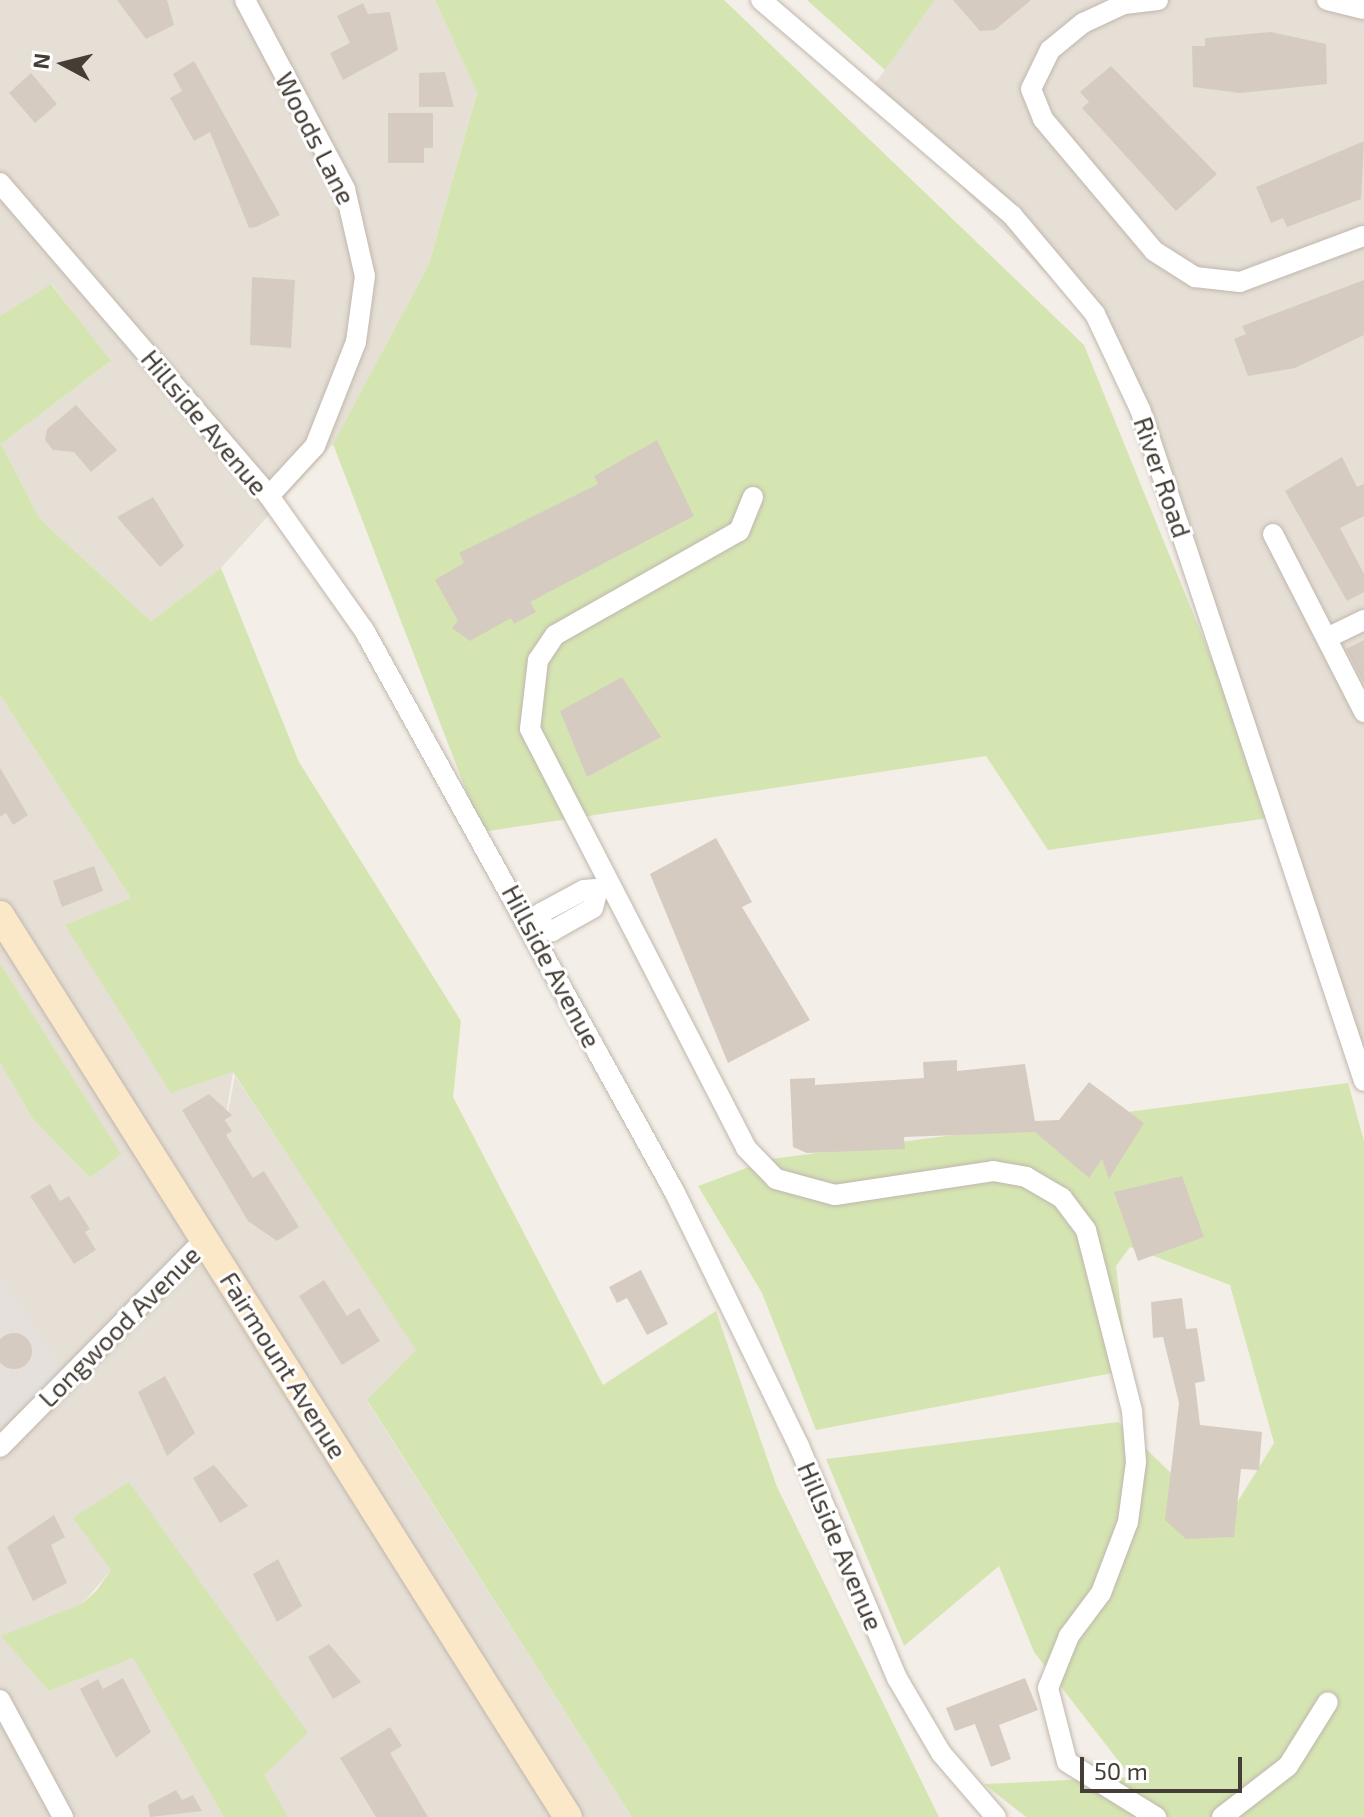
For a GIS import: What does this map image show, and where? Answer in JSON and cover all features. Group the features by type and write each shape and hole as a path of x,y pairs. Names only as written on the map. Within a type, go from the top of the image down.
{"main road":[{"name":"Fairmount Avenue","path":"0,915 568,1817"}],"street":[{"name":"Woods Lane","path":"245,0 345,189 365,276 356,342 315,446 269,496"},
{"name":"River Road","path":"761,0 1012,215 1095,314 1140,409 1364,1081"},
{"path":"1158,0 1124,4 1083,23 1050,50 1031,89 1043,119 1154,251 1195,277 1240,282 1364,236"},
{"path":"1327,0 1364,9"},
{"name":"Hillside Avenue","path":"0,183 269,496 364,630 537,927 781,1407 897,1678 941,1753 996,1817"},
{"path":"753,497 739,531 555,635 538,660 530,729 602,890 746,1148 776,1179 835,1195 993,1171 1026,1177 1062,1198 1086,1230 1132,1411 1136,1462 1128,1522 1101,1593 1069,1636 1048,1688 1067,1762 1156,1817"},
{"path":"1273,534 1364,712"},
{"path":"1327,638 1364,620"},
{"path":"537,927 552,931 593,908 602,890"},
{"name":"Longwood Avenue","path":"0,1447 205,1239"},
{"path":"0,1700 63,1817"},
{"path":"1222,1817 1288,1766 1328,1702"}],"shaded area":[{"path":"0,0 435,0 477,91 429,264 333,444 221,568 151,621 40,519 1,444 110,362 52,284 0,316"},
{"path":"935,0 1364,0 1364,1083 1107,336 869,92"},
{"path":"0,695 131,898 65,926 233,1072 216,1175 235,1076 417,1350 367,1401 632,1817 288,1817 111,1570 83,1603 2,1636 49,1691 133,1658 224,1817 0,1817 0,1440 13,1297 0,1274 0,1063 32,1118 90,1178 120,1154 0,963"},
{"path":"0,1274 68,1378 0,1440"}],"green space":[{"path":"435,0 724,0 1084,345 1276,817 1048,850 986,756 482,832 333,444 429,264 477,92"},
{"path":"807,0 935,0 885,70"},
{"path":"51,284 111,361 1,444 40,519 151,621 221,568 299,762 461,1021 453,1097 603,1385 716,1311 777,1487 939,1817 632,1817 367,1400 416,1350 233,1072 171,1093 65,925 131,898 0,695 0,316"},
{"path":"0,963 121,1154 90,1178 32,1118 0,1063"},
{"path":"1348,1083 1364,1141 1364,1817 1026,1817 984,1784 1131,1777 1034,1652 999,1566 904,1646 826,1459 1118,1422 1173,1475 1235,1506 1274,1443 1230,1285 1130,1247 1116,1266 1128,1370 816,1430 762,1293 698,1186 771,1159"},
{"path":"129,1482 308,1733 264,1775 288,1817 224,1817 133,1658 49,1691 1,1636 83,1603 97,1590 111,1570 73,1518"}],"building":[{"path":"117,0 167,0 174,25 146,39"},
{"path":"953,0 1031,0 995,30 980,31"},
{"path":"363,3 368,14 390,12 398,50 343,80 330,53 350,43 337,16"},
{"path":"1271,32 1326,44 1327,84 1240,93 1193,87 1192,46 1205,46 1205,38"},
{"path":"194,61 280,215 256,227 249,228 210,132 194,141 170,98 182,91 173,74"},
{"path":"1111,66 1217,174 1176,211 1082,108 1089,102 1080,92"},
{"path":"445,72 454,107 419,107 419,73"},
{"path":"31,73 57,104 35,123 9,93"},
{"path":"388,113 433,113 433,148 424,148 424,163 388,163"},
{"path":"1364,141 1361,199 1287,227 1283,218 1271,223 1256,187"},
{"path":"252,277 295,280 291,348 250,345"},
{"path":"1364,280 1364,335 1295,368 1248,376 1234,339 1246,334 1242,326"},
{"path":"76,405 117,450 91,472 74,452 53,450 45,440 47,429"},
{"path":"657,440 694,516 530,602 536,612 514,624 511,618 470,641 452,628 458,621 435,580 464,563 459,553 598,484 594,476"},
{"path":"1342,457 1357,487 1364,484 1364,516 1340,528 1364,574 1364,592 1347,601 1285,491"},
{"path":"153,497 184,546 160,567 117,517"},
{"path":"1364,640 1364,683 1346,649"},
{"path":"622,677 661,737 587,777 560,711"},
{"path":"0,768 28,815 13,825 6,813 0,817"},
{"path":"716,838 752,902 742,907 810,1020 728,1063 650,874"},
{"path":"94,866 103,891 62,907 53,881"},
{"path":"957,1060 957,1071 1025,1064 1035,1121 1059,1120 1089,1082 1144,1123 1109,1179 1102,1159 1089,1178 1035,1132 904,1137 905,1149 807,1153 793,1147 790,1079 815,1078 815,1085 924,1078 923,1062"},
{"path":"209,1094 232,1115 225,1120 232,1131 226,1135 253,1178 264,1171 299,1227 277,1241 248,1221 182,1110"},
{"path":"1182,1176 1204,1237 1138,1261 1114,1192"},
{"path":"50,1184 60,1201 69,1196 90,1229 85,1232 96,1250 74,1264 30,1196"},
{"path":"641,1270 668,1324 647,1335 627,1298 617,1303 609,1287"},
{"path":"324,1280 347,1316 359,1308 380,1341 342,1365 299,1296"},
{"path":"1182,1298 1186,1329 1197,1328 1205,1381 1195,1383 1200,1425 1262,1432 1259,1470 1241,1469 1234,1537 1186,1539 1165,1520 1179,1403 1163,1337 1153,1338 1151,1302"},
{"path":"14,1333 26,1339 32,1351 26,1363 14,1369 2,1363 -4,1351 2,1339"},
{"path":"165,1376 195,1433 167,1456 138,1392"},
{"path":"214,1465 248,1506 220,1523 193,1478"},
{"path":"54,1515 65,1537 51,1545 67,1583 33,1601 7,1547"},
{"path":"278,1559 302,1606 277,1622 253,1574"},
{"path":"329,1644 361,1682 333,1699 308,1657"},
{"path":"123,1678 151,1732 116,1758 80,1689 98,1679 103,1689"},
{"path":"1025,1678 1038,1710 999,1725 1011,1759 991,1767 975,1724 955,1731 946,1708"},
{"path":"390,1727 402,1746 390,1753 428,1817 376,1817 340,1758"},
{"path":"176,1790 182,1800 193,1795 202,1811 150,1817 148,1805"}]}
